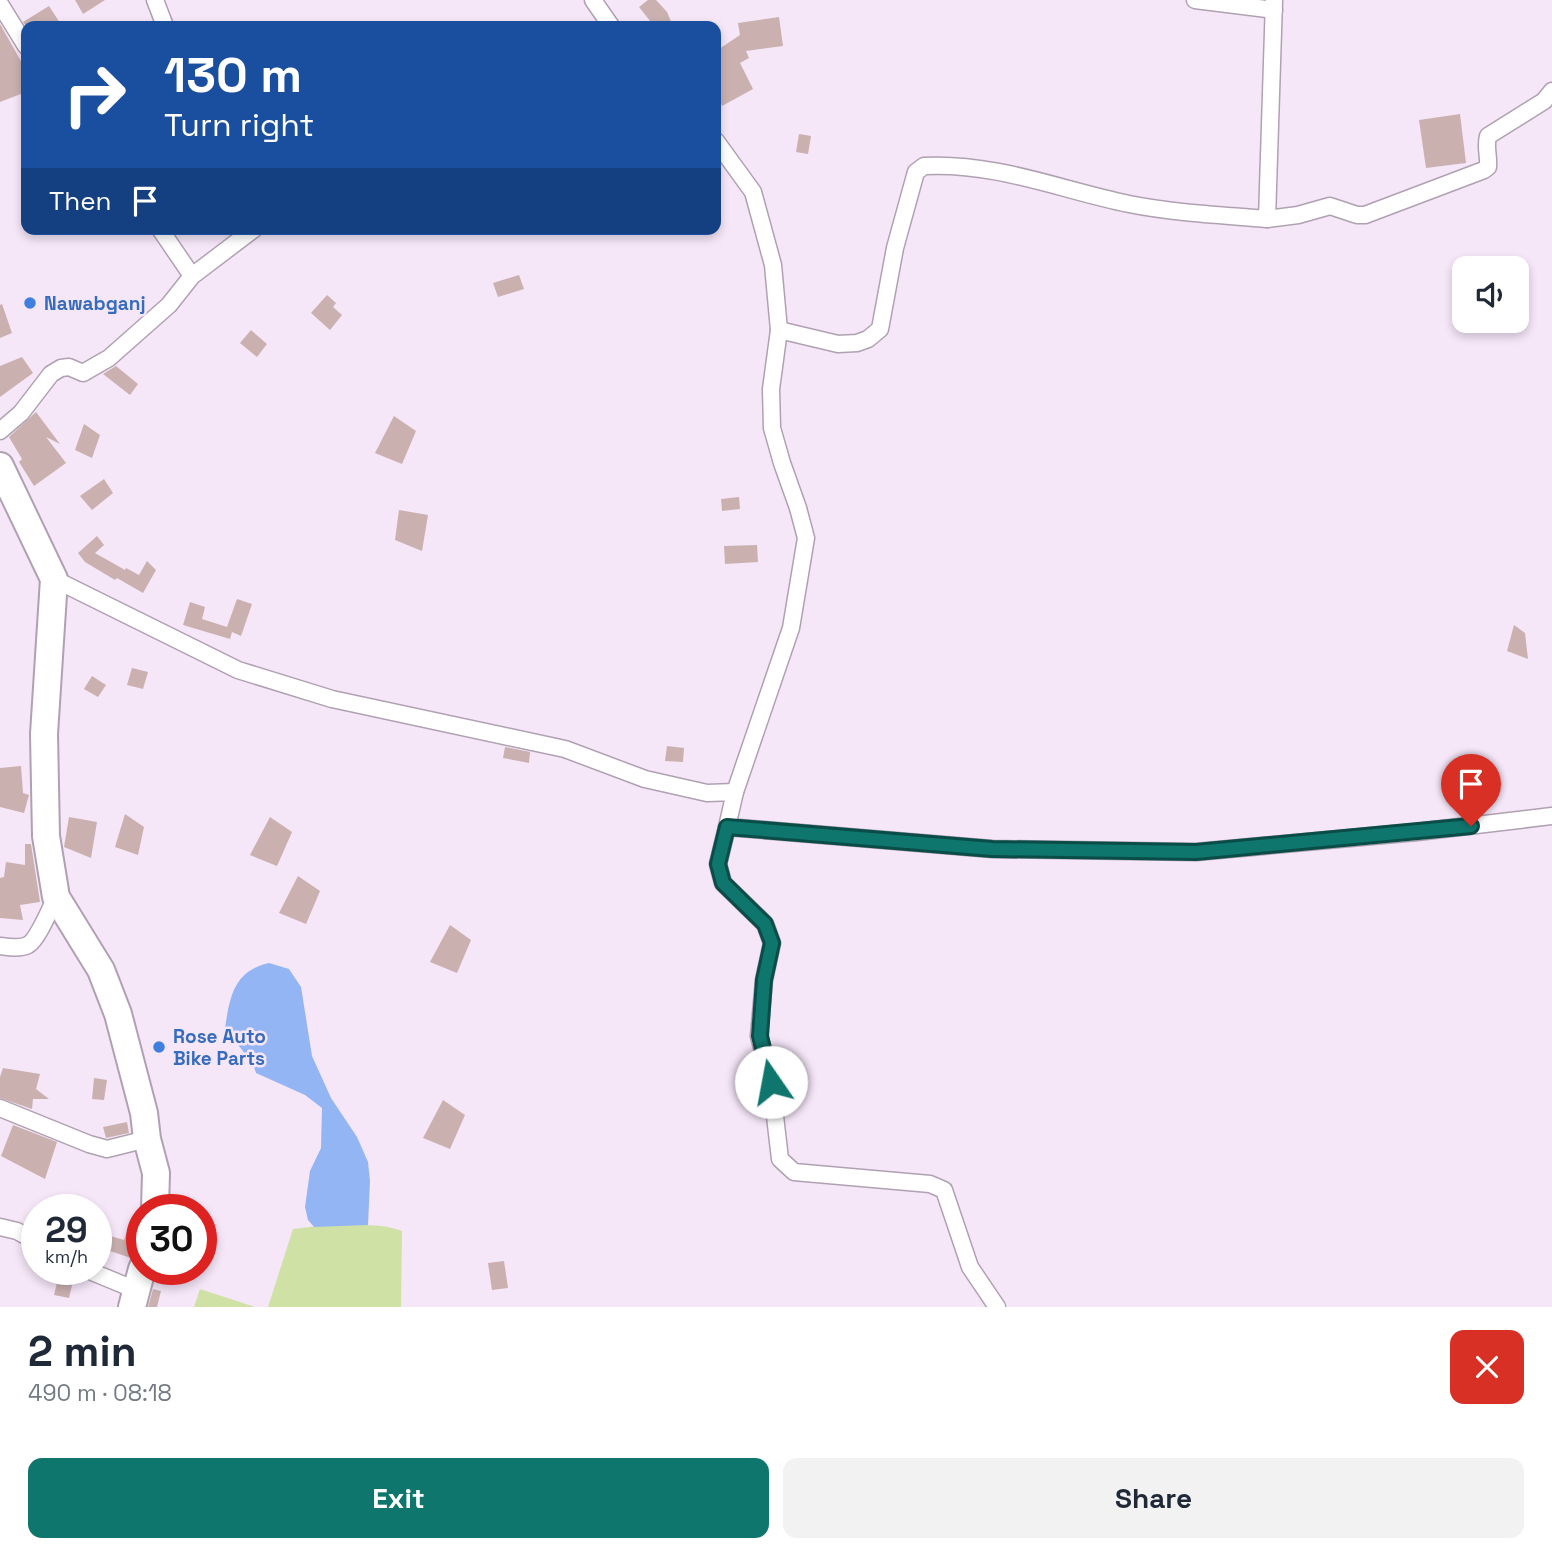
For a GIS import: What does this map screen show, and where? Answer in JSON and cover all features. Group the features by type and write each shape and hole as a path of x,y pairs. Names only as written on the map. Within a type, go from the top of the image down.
{"main road":[{"path":"0,466 54,579 44,734 46,836 56,897 101,970 118,1014 144,1113 147,1139 156,1173 155,1194"}],"street":[{"path":"156,0 163,21"},
{"path":"593,0 608,21"},
{"path":"1195,0 1274,5 1267,219"},
{"path":"0,4 21,38"},
{"path":"779,330 838,344 857,343 868,339 880,329 895,248 916,172 924,166 1012,173 1129,204 1267,219 1298,215 1330,206 1365,215 1484,170 1489,161 1486,143 1488,136 1544,101 1552,91"},
{"path":"721,148 753,192 773,265 779,330 771,389 772,428 799,508 806,538 791,628 734,792 718,864 723,883 765,924 772,943 764,980 760,1036 771,1082 780,1159 794,1172 930,1184 944,1190 970,1267 997,1307"},
{"path":"164,235 192,276"},
{"path":"0,431 21,413 51,374 69,367 83,373 109,358 169,305 192,276 246,235"},
{"path":"54,579 238,670 332,699 565,749 645,779 707,793 734,792"},
{"path":"727,827 992,849 1196,852 1417,832 1552,816"},
{"path":"0,946 18,947 29,944 56,897"},
{"path":"0,1108 107,1149 147,1139"},
{"path":"0,1227 21,1233"},
{"path":"112,1279 137,1289"}],"green space":[{"path":"327,1225 375,1225 402,1231 401,1307 268,1307 293,1229"},
{"path":"200,1289 255,1307 194,1307"}],"water":[{"path":"269,963 289,969 301,987 312,1056 331,1098 357,1137 368,1162 368,1225 314,1227 308,1220 305,1207 310,1171 321,1148 322,1108 305,1095 256,1073 253,1064 225,1028 232,995 241,979 248,972"}],"building":[{"path":"75,0 105,0 83,14"},
{"path":"648,0 656,0 671,21 650,21 639,7"},
{"path":"49,6 59,21 25,21"},
{"path":"779,17 783,46 746,51 749,58 740,63 753,89 722,106 721,48 740,35 738,23"},
{"path":"0,24 21,61 21,94 0,102"},
{"path":"1460,114 1466,163 1426,168 1419,120"},
{"path":"799,134 811,136 808,154 796,152"},
{"path":"519,275 524,289 498,297 493,283"},
{"path":"327,295 336,303 333,307 342,315 330,330 311,313"},
{"path":"2,304 12,333 0,338 0,305"},
{"path":"251,330 267,344 257,357 240,343"},
{"path":"22,357 33,373 0,397 0,366"},
{"path":"116,366 138,384 130,395 103,374"},
{"path":"36,412 60,444 46,437 66,463 34,486 19,462 22,459 9,437"},
{"path":"394,416 416,431 402,464 375,453"},
{"path":"84,424 100,435 92,458 75,450"},
{"path":"104,479 113,493 92,510 80,496"},
{"path":"739,497 740,509 722,511 721,499"},
{"path":"399,510 428,515 422,551 395,540"},
{"path":"97,536 104,545 95,553 139,575 147,561 156,570 143,593 85,562 78,553"},
{"path":"757,545 758,562 725,564 724,546"},
{"path":"237,599 252,604 241,636 232,632 230,639 183,625 190,602 205,607 202,619 227,627"},
{"path":"1514,625 1525,633 1528,659 1507,651"},
{"path":"132,668 148,672 143,689 127,685"},
{"path":"92,676 106,685 98,697 84,689"},
{"path":"667,746 684,748 683,762 665,761"},
{"path":"505,747 530,752 529,763 503,758"},
{"path":"21,766 23,793 29,795 24,813 0,807 0,768"},
{"path":"125,814 144,827 138,855 115,847"},
{"path":"69,817 97,822 91,858 64,847"},
{"path":"270,817 292,832 277,866 250,855"},
{"path":"25,844 31,844 40,902 20,905 23,920 0,918 0,878 4,877 6,862 25,865"},
{"path":"298,876 320,891 306,924 279,913"},
{"path":"450,925 471,940 457,973 430,962"},
{"path":"3,1068 40,1074 36,1089 49,1099 33,1099 32,1109 0,1098"},
{"path":"94,1078 107,1080 104,1100 92,1099"},
{"path":"443,1100 465,1115 450,1149 423,1138"},
{"path":"127,1122 129,1133 106,1138 103,1127"},
{"path":"13,1125 57,1142 45,1179 1,1156"},
{"path":"126,1234 126,1256 112,1252 112,1236 124,1240"},
{"path":"504,1261 508,1288 492,1290 488,1263"},
{"path":"56,1285 72,1285 69,1298 54,1295"},
{"path":"153,1289 161,1291 157,1307 148,1307"}],"place":[{"name":"Nawabganj","path":"30,303"},
{"name":"Rose Auto Bike Parts","path":"159,1047"}],"route":[{"path":"771,1082 760,1036 764,980 772,943 765,924 723,883 718,864 727,827 992,849 1196,852 1471,826"}]}
